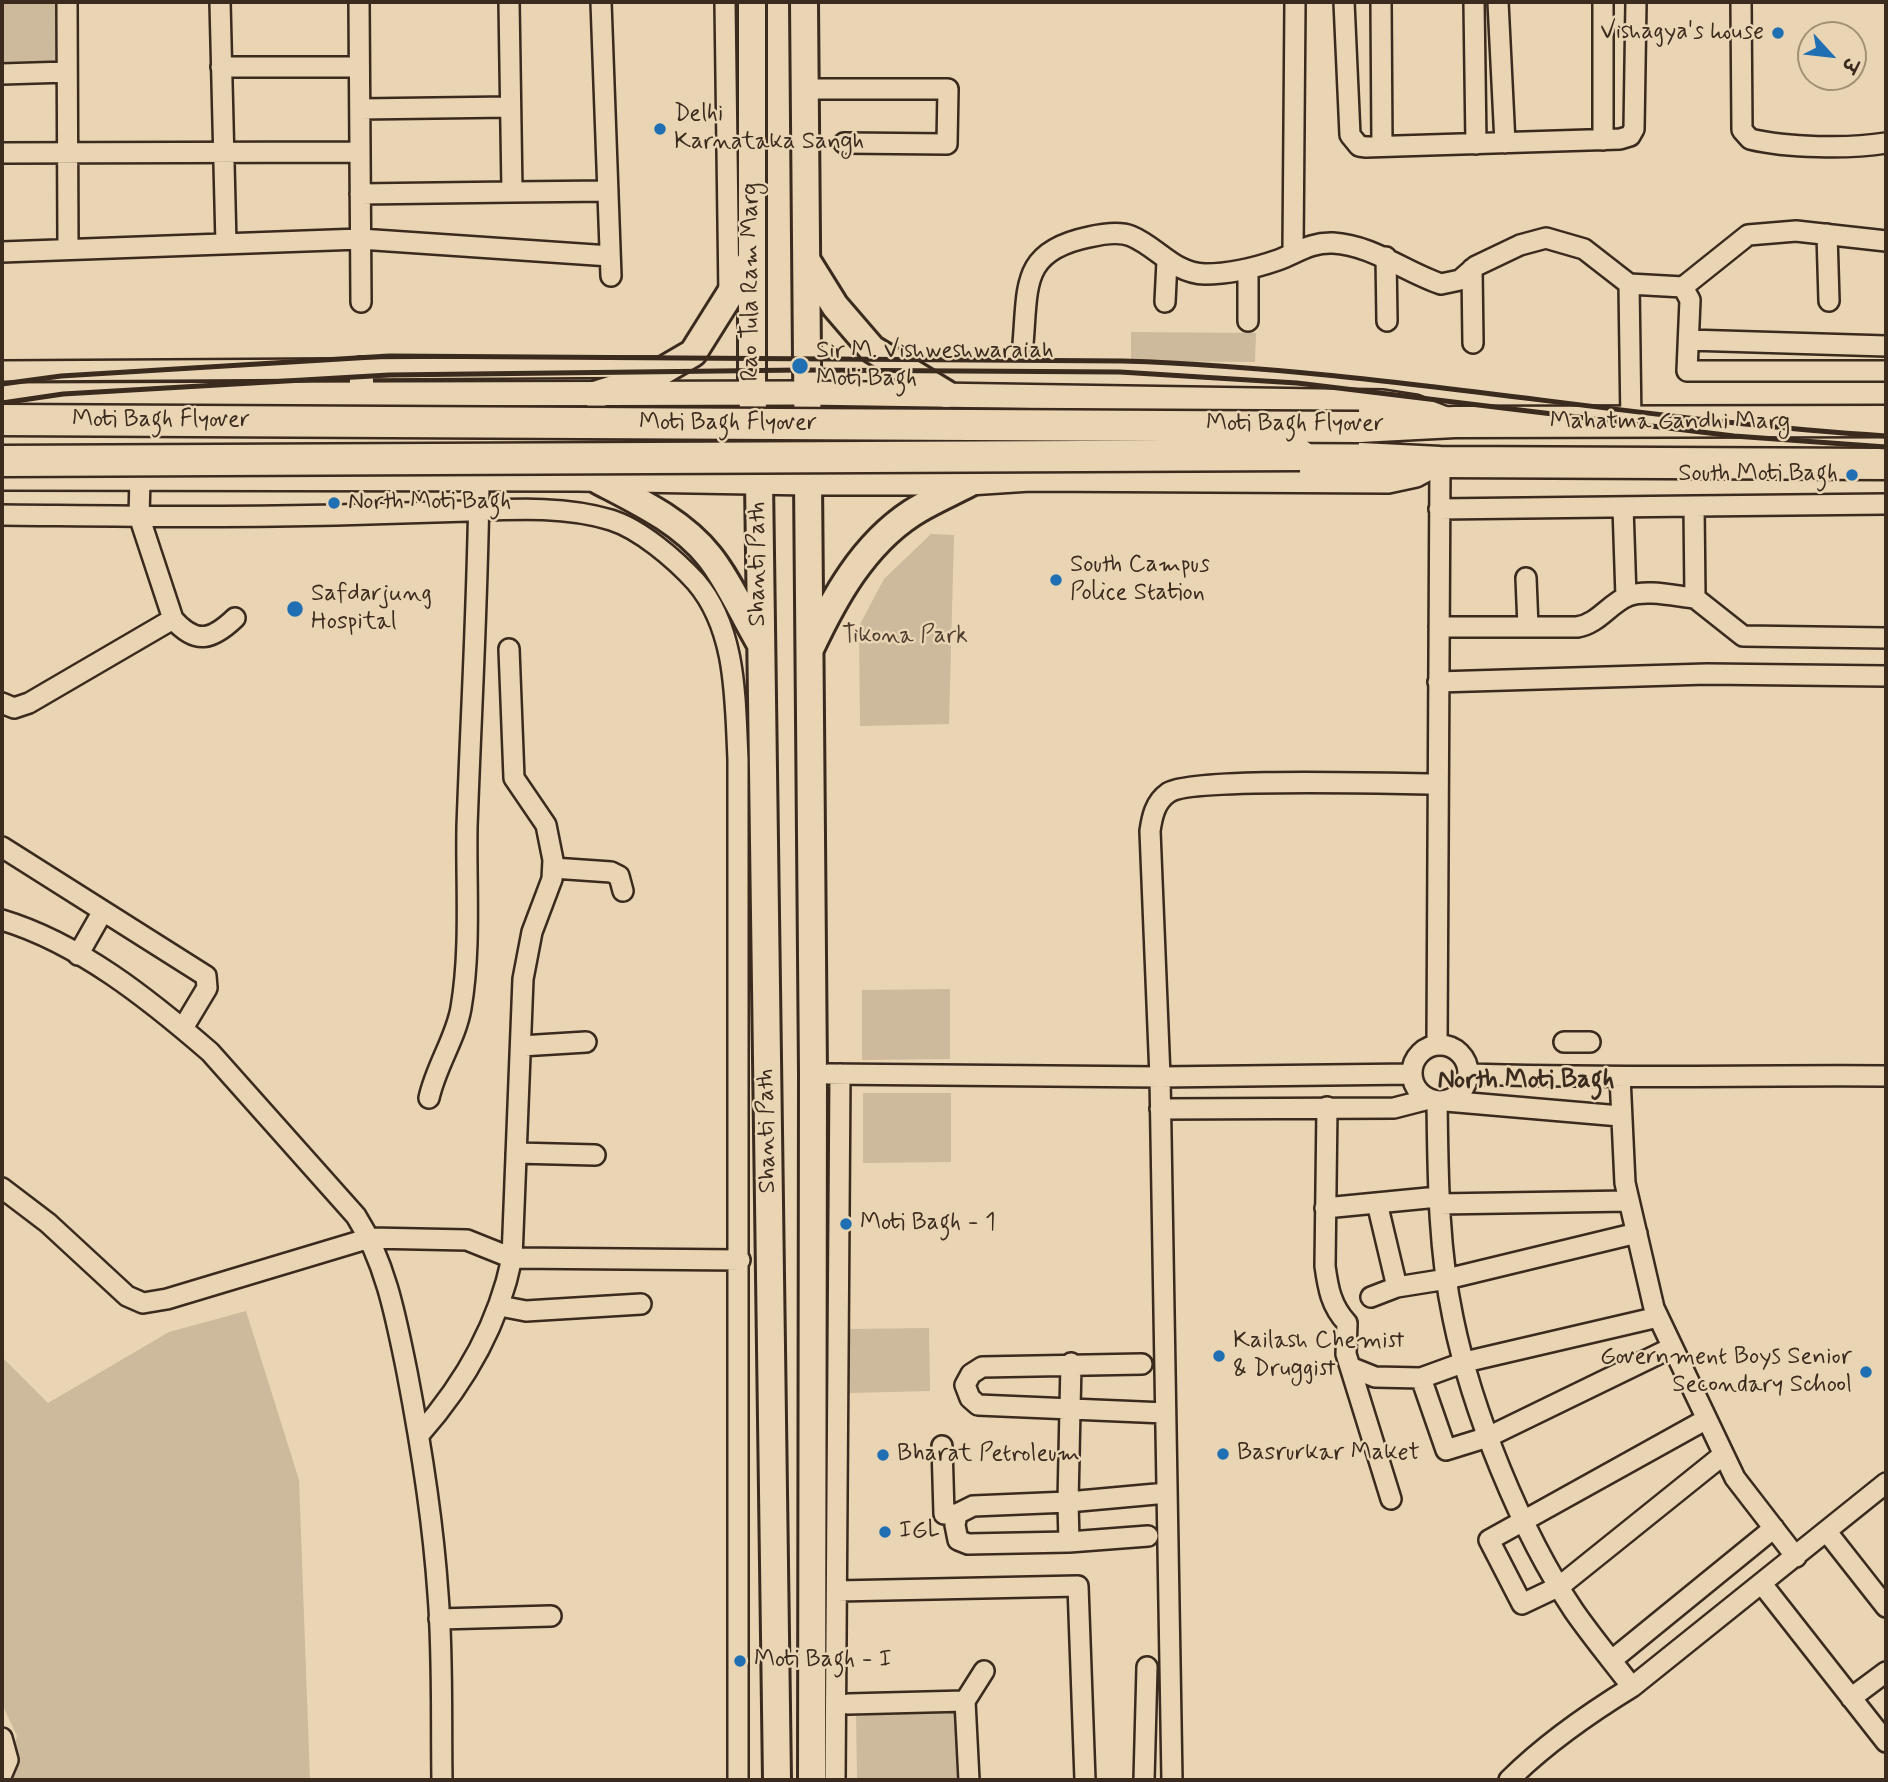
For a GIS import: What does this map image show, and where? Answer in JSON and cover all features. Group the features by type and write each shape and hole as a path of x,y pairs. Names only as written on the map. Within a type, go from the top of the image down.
{"main road":[{"name":"Rao Tula Ram Marg","path":"752,2 752,395 759,481"},
{"path":"804,2 807,393"},
{"path":"589,395 652,377 694,353 752,259"},
{"path":"806,260 835,306 872,349 946,394"},
{"name":"Shanti Path","path":"807,393 807,655 813,1074 812,1780"},
{"name":"Moti Bagh Flyover","path":"2,420 1359,427 1455,422"},
{"name":"Mahatma Gandhi Marg","path":"1455,422 1886,421"},
{"name":"Moti Bagh Flyover","path":"2,461 1300,455 1440,462"},
{"name":"Mahatma Gandhi Marg","path":"1440,462 1886,464"},
{"path":"588,479 668,519 693,539 711,558 760,643"},
{"name":"Shanti Path","path":"759,481 777,1780"},
{"path":"807,655 838,593 870,549 911,514 969,483"}],"street":[{"path":"67,2 68,249"},
{"path":"219,2 226,244"},
{"path":"359,2 361,302"},
{"path":"509,2 512,192"},
{"path":"2,251 360,239 610,266 601,2"},
{"path":"725,2 729,298"},
{"path":"1293,251 1295,2"},
{"path":"1344,2 1350,135 1359,146 1603,140 1630,136 1634,129 1636,2"},
{"path":"1381,2 1382,146"},
{"path":"1474,2 1476,144"},
{"path":"1498,2 1505,143"},
{"path":"1602,2 1603,140"},
{"path":"1741,2 1742,130 1750,139 1805,144 1886,143"},
{"path":"221,67 359,67"},
{"path":"2,74 67,72"},
{"path":"804,89 948,89 947,144 844,143"},
{"path":"360,109 510,107"},
{"path":"2,153 360,152"},
{"path":"360,194 608,191"},
{"path":"1023,344 1028,292 1033,274 1048,250 1076,240 1122,233 1133,236 1167,261 1187,271 1205,274 1248,270 1314,244 1335,243 1386,257 1441,284 1460,280 1472,269 1520,245 1546,238 1584,249 1599,258 1620,280 1629,284 1683,287 1748,235 1777,231 1886,241"},
{"path":"1827,234 1829,302"},
{"path":"1386,257 1387,321"},
{"path":"1165,302 1167,261"},
{"path":"1472,269 1473,343"},
{"path":"1248,270 1248,321"},
{"path":"1629,284 1631,423"},
{"path":"1683,287 1690,300 1687,371 1886,371"},
{"path":"1689,340 1886,346"},
{"path":"2,370 672,367"},
{"path":"361,369 362,394"},
{"path":"2,395 807,393 1382,402 1415,407 1455,422"},
{"path":"588,479 589,395"},
{"path":"1030,479 1015,475 1002,466 993,453 990,438 994,422 1003,409 1016,400 1032,398"},
{"path":"2,478 479,481 588,479 807,484 969,483 1030,479 1388,481 1416,475 1440,462 1437,1045"},
{"path":"140,479 139,516 173,619 183,630 208,638 219,634 235,618"},
{"path":"429,1098 435,1071 461,1013 466,977 467,837 479,481"},
{"path":"1439,509 1886,504"},
{"path":"1694,506 1695,598"},
{"path":"1623,507 1626,597"},
{"path":"2,515 254,517 532,509 613,521 670,558 696,583 716,614 728,649 735,690 738,760 738,1780"},
{"path":"1527,578 1528,627"},
{"path":"1439,627 1587,626 1626,597 1636,594 1695,598 1742,636 1886,638"},
{"path":"2,703 14,708 29,704 173,619"},
{"path":"419,1435 447,1403 467,1371 500,1306 512,1258 526,955 552,879 553,868 551,842 545,825 514,778 509,649"},
{"path":"1438,682 1707,674 1886,676"},
{"path":"1172,1780 1160,1076 1150,831 1153,812 1167,793 1184,787 1232,783 1437,784"},
{"path":"2,847 206,976 207,988 183,1028"},
{"path":"553,868 611,872 619,876 623,891"},
{"path":"78,955 103,911"},
{"path":"2,920 78,955 183,1028 211,1052 356,1216 370,1238 398,1330 419,1435 439,1619 442,1780"},
{"path":"521,1046 586,1042"},
{"path":"1564,1042 1590,1042"},
{"path":"1160,1109 1394,1108 1438,1100 1462,1091 1469,1074 1468,1066 1460,1052 1437,1045 1422,1051 1413,1065 1412,1074 1417,1089 1438,1100 1620,1116"},
{"path":"813,1074 1412,1074"},
{"path":"835,1780 840,1074"},
{"path":"1469,1074 1620,1077 1886,1076"},
{"path":"1272,1075 1273,1107"},
{"path":"1620,1077 1625,1183 1658,1317 1735,1478 1796,1557"},
{"path":"1438,1100 1438,1201 1447,1279 1453,1319 1488,1437 1525,1520 1560,1586 1574,1610 1632,1687"},
{"path":"1327,1107 1325,1266 1329,1292 1338,1314 1347,1322 1346,1354 1391,1499"},
{"path":"516,1153 595,1155"},
{"path":"2,1188 48,1223 127,1296 143,1303 167,1299 370,1238 467,1240 512,1258 740,1260"},
{"path":"1325,1208 1438,1201 1629,1201"},
{"path":"1377,1203 1397,1287"},
{"path":"1371,1297 1397,1287 1447,1279 1637,1233"},
{"path":"500,1306 526,1311 641,1304"},
{"path":"1350,1367 1376,1377 1421,1378 1465,1362 1658,1317"},
{"path":"1421,1378 1446,1451 1488,1437 1671,1348"},
{"path":"1142,1364 1070,1363 982,1367 971,1374 965,1385 970,1398 978,1405 1166,1413"},
{"path":"1069,1542 1070,1363"},
{"path":"1705,1420 1489,1540 1522,1604 1560,1586 1724,1455"},
{"path":"942,1446 944,1514 957,1514 973,1506 1068,1502 1167,1493"},
{"path":"1509,1780 1587,1715 1632,1687 1886,1483"},
{"path":"957,1514 955,1525 958,1540 968,1544 1069,1542 1148,1536"},
{"path":"1612,1660 1774,1528"},
{"path":"1827,1532 1886,1607"},
{"path":"1762,1584 1886,1742"},
{"path":"837,1591 1078,1586 1086,1780"},
{"path":"439,1619 551,1616"},
{"path":"1144,1780 1147,1667"},
{"path":"969,1780 965,1701 984,1671"},
{"path":"1852,1698 1886,1672"},
{"path":"848,1704 965,1701"},
{"path":"2,1738 8,1760 2,1774"}],"green space":[{"path":"2,2 60,2 60,67 2,68"},
{"path":"1131,332 1256,333 1255,362 1131,361"},
{"name":"Tikona Park","path":"931,534 954,535 949,724 860,726 859,626 884,579"},
{"path":"950,989 950,1059 862,1060 862,990"},
{"path":"863,1093 951,1093 951,1162 863,1163"},
{"path":"246,1311 299,1480 310,1780 5,1780 17,1736 2,1704 2,1357 48,1403 169,1332"},
{"path":"929,1328 930,1391 849,1393 849,1329"},
{"path":"957,1711 958,1780 857,1780 856,1712"}],"railway":[{"path":"2,384 61,376 389,356 1123,361 1314,374 1695,419 1886,436"},
{"path":"2,403 63,394 389,375 801,370 1120,372 1297,383 1734,436 1886,447"}],"place":[{"name":"Vishagya's house","path":"1778,33"},
{"name":"Delhi Karnataka Sangh","path":"660,129"},
{"name":"Sir M. Vishweshwaraiah Moti Bagh","path":"800,366"},
{"name":"South Moti Bagh","path":"1852,475"},
{"name":"North Moti Bagh","path":"334,503"},
{"name":"South Campus Police Station","path":"1056,580"},
{"name":"Safdarjung Hospital","path":"295,609"},
{"name":"Moti Bagh - 1","path":"846,1224"},
{"name":"Kailash Chemist & Druggist","path":"1219,1356"},
{"name":"Government Boys Senior Secondary School","path":"1866,1372"},
{"name":"Basrurkar Maket","path":"1223,1454"},
{"name":"Bharat Petroleum","path":"883,1455"},
{"name":"IGL","path":"885,1532"},
{"name":"Moti Bagh - I","path":"740,1661"}],"district":[{"name":"North Moti Bagh","path":"1526,1082"}]}
